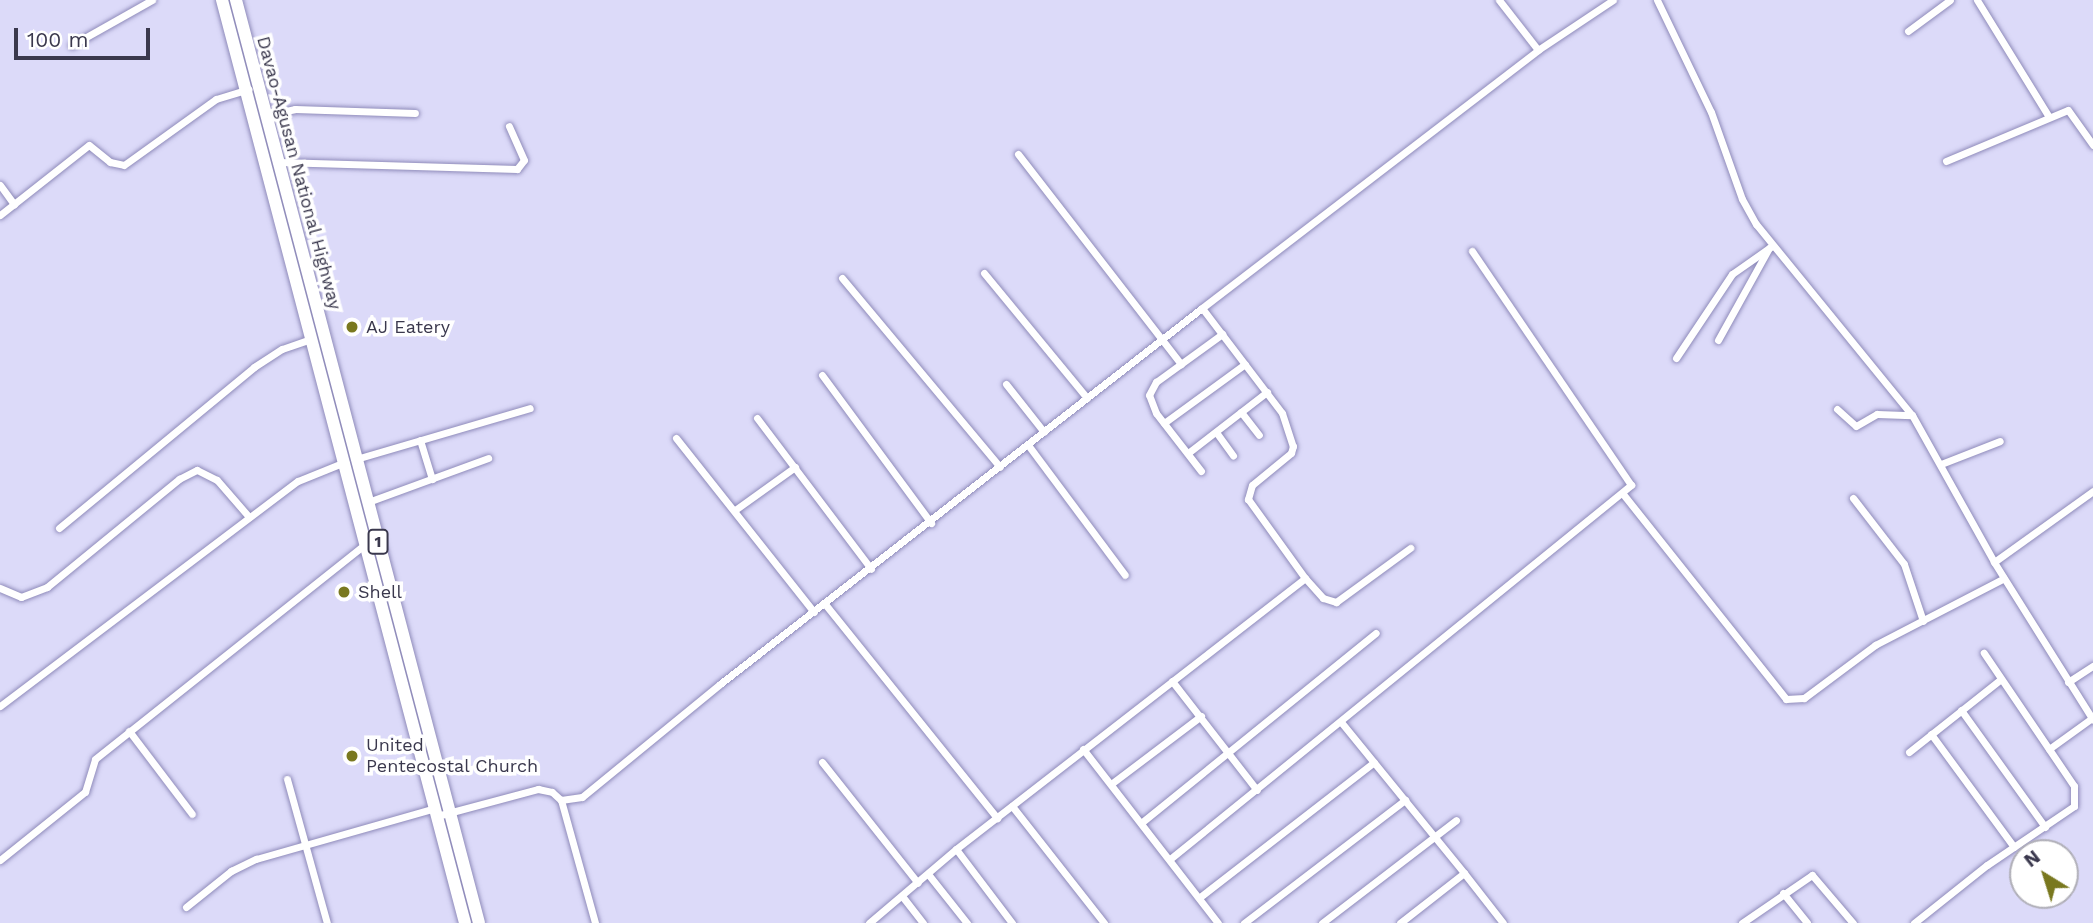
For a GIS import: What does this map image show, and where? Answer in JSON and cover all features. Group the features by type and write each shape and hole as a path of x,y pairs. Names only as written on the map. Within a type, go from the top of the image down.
{"highway":[{"name":"Davao-Agusan National Highway","path":"222,0 350,461 441,813 466,923"},
{"name":"Davao-Agusan National Highway","path":"236,0 279,162 307,300 311,339 350,461 368,502 371,542"},
{"name":"Davao-Agusan National Highway","path":"441,813 479,923"}],"street":[{"path":"72,45 152,0"},
{"path":"1499,0 1538,50"},
{"path":"561,800 582,797 1202,308 1538,50 1613,0"},
{"path":"1657,0 1711,112 1742,199 1770,247 1912,415 1994,562 2092,719 2049,749"},
{"path":"1908,31 1950,0"},
{"path":"1977,0 2049,117"},
{"path":"0,215 89,145 110,162 124,165 216,99 259,86"},
{"path":"267,115 295,109 415,113"},
{"path":"1946,161 2068,110 2093,145"},
{"path":"279,162 517,169 524,160 509,126"},
{"path":"1018,154 1181,363"},
{"path":"0,185 14,204"},
{"path":"1718,340 1770,247"},
{"path":"1676,358 1732,274 1770,247"},
{"path":"1170,859 1623,494 1630,479 1472,251"},
{"path":"984,273 1087,398"},
{"path":"842,278 1000,467"},
{"path":"1202,308 1282,413 1293,446 1252,485 1248,499 1305,578 1323,598 1336,602 1410,548"},
{"path":"1201,471 1164,423 1149,395 1156,382 1222,334"},
{"path":"59,528 254,367 282,349 311,339"},
{"path":"1164,423 1245,364"},
{"path":"822,374 931,523"},
{"path":"1006,384 1044,432"},
{"path":"1188,453 1267,392"},
{"path":"0,706 309,474 530,408"},
{"path":"1837,409 1856,426 1877,414 1912,415"},
{"path":"1241,412 1259,435"},
{"path":"757,418 871,569"},
{"path":"1216,432 1233,455"},
{"path":"676,438 814,612"},
{"path":"420,440 432,479"},
{"path":"1941,464 2000,441"},
{"path":"1028,445 1125,575"},
{"path":"368,502 488,458"},
{"path":"735,510 795,467"},
{"path":"0,588 21,597 47,587 179,480 197,470 216,480 249,517"},
{"path":"1994,562 2093,491"},
{"path":"1623,494 1786,699 1804,698 1875,645 2004,578"},
{"path":"1853,498 1904,564 1923,621"},
{"path":"0,860 85,792 95,759 371,542"},
{"path":"869,923 956,849 1305,578"},
{"path":"825,604 997,818"},
{"path":"1141,822 1376,633"},
{"path":"1984,653 2074,786 2076,798 2067,813 2026,839"},
{"path":"2068,682 2093,666"},
{"path":"1909,752 2001,679"},
{"path":"1172,681 1257,790"},
{"path":"1961,710 2045,827"},
{"path":"1111,784 1201,716"},
{"path":"1341,722 1503,923"},
{"path":"130,732 192,814"},
{"path":"1931,734 2009,840"},
{"path":"1083,749 1218,923"},
{"path":"822,762 918,883"},
{"path":"1200,897 1374,762"},
{"path":"287,779 327,923"},
{"path":"186,907 243,864 307,844 538,789 552,792 561,800 594,923"},
{"path":"1244,923 1405,800"},
{"path":"1012,806 1104,923"},
{"path":"1322,923 1456,820"},
{"path":"956,849 1012,923"},
{"path":"1914,923 2009,851"},
{"path":"1400,923 1464,873"},
{"path":"929,874 967,923"},
{"path":"1742,923 1809,876 1816,876 1853,923"},
{"path":"1783,893 1807,923"},
{"path":"902,896 923,923"}],"place":[{"name":"AJ Eatery","path":"352,327"},
{"name":"Shell","path":"344,592"},
{"name":"United Pentecostal Church","path":"352,756"}]}
